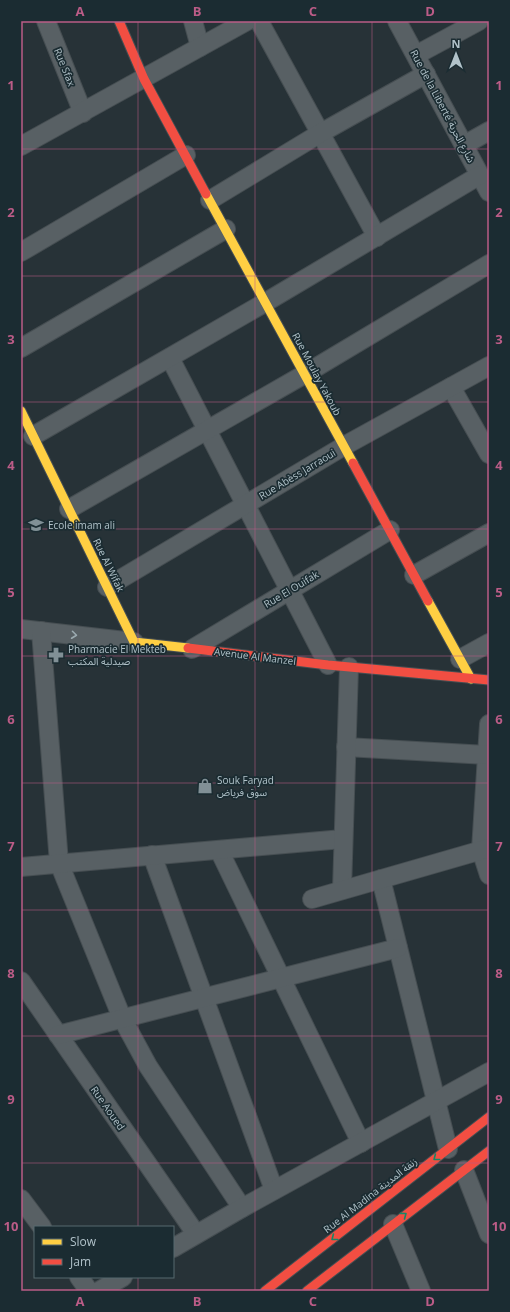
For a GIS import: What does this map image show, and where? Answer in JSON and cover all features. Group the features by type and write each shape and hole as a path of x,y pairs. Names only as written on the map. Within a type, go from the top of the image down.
{"street":[{"name":"Rue Sfax","path":"46,21 83,113"},
{"name":"Rue Moulay Yakoub","path":"119,21 144,79 471,679"},
{"path":"193,21 200,47"},
{"path":"21,146 247,21"},
{"path":"258,21 377,237"},
{"name":"Rue de la Liberté شارع الحرية","path":"397,21 489,192"},
{"path":"416,55 478,21"},
{"path":"210,200 319,134 426,74"},
{"path":"464,145 489,131"},
{"path":"21,252 186,155"},
{"path":"33,436 266,302 480,175"},
{"path":"21,348 226,229"},
{"path":"69,509 305,374 489,264"},
{"path":"170,358 328,665"},
{"name":"Rue Abèss Jarraoui","path":"107,587 344,446 489,366"},
{"path":"451,387 489,454"},
{"name":"Rue Al Wifak","path":"21,411 134,642"},
{"name":"Rue El Ouifak","path":"192,649 289,589 390,530"},
{"path":"414,575 489,533"},
{"name":"Avenue Al Manzel","path":"21,628 328,665 489,680"},
{"path":"41,631 59,863 122,1018 152,1072 242,1208"},
{"path":"460,659 489,643"},
{"path":"342,890 349,667"},
{"path":"489,724 485,849 489,875"},
{"path":"346,747 487,755"},
{"path":"21,867 343,839"},
{"path":"312,899 485,849"},
{"path":"219,850 361,1143"},
{"path":"152,855 274,1190"},
{"path":"381,879 448,1149"},
{"path":"58,1035 398,948"},
{"name":"Rue Aoued","path":"21,981 196,1234"},
{"path":"174,1247 274,1190 489,1072"},
{"name":"Rue Al Madina زنقة المدينة","path":"265,1291 489,1117"},
{"path":"307,1291 489,1151"},
{"path":"464,1170 489,1234"},
{"path":"21,1199 41,1226"},
{"path":"393,1224 420,1291"},
{"path":"80,1278 89,1291"},
{"path":"99,1291 121,1278"}],"traffic: slow":[{"path":"206,194 353,463"},
{"path":"21,411 134,642 188,648"},
{"path":"428,601 471,679"}],"traffic: jam":[{"path":"119,21 144,79 206,194"},
{"path":"353,463 428,601"},
{"path":"188,648 328,665 489,680"},
{"path":"265,1291 489,1117"},
{"path":"307,1291 489,1151"}],"place":[{"name":"Ecole imam ali","path":"36,525"},
{"name":"Pharmacie El Mekteb صيدلية المكتب","path":"56,655"},
{"name":"Souk Faryad سوق فرياض","path":"205,786"}]}
